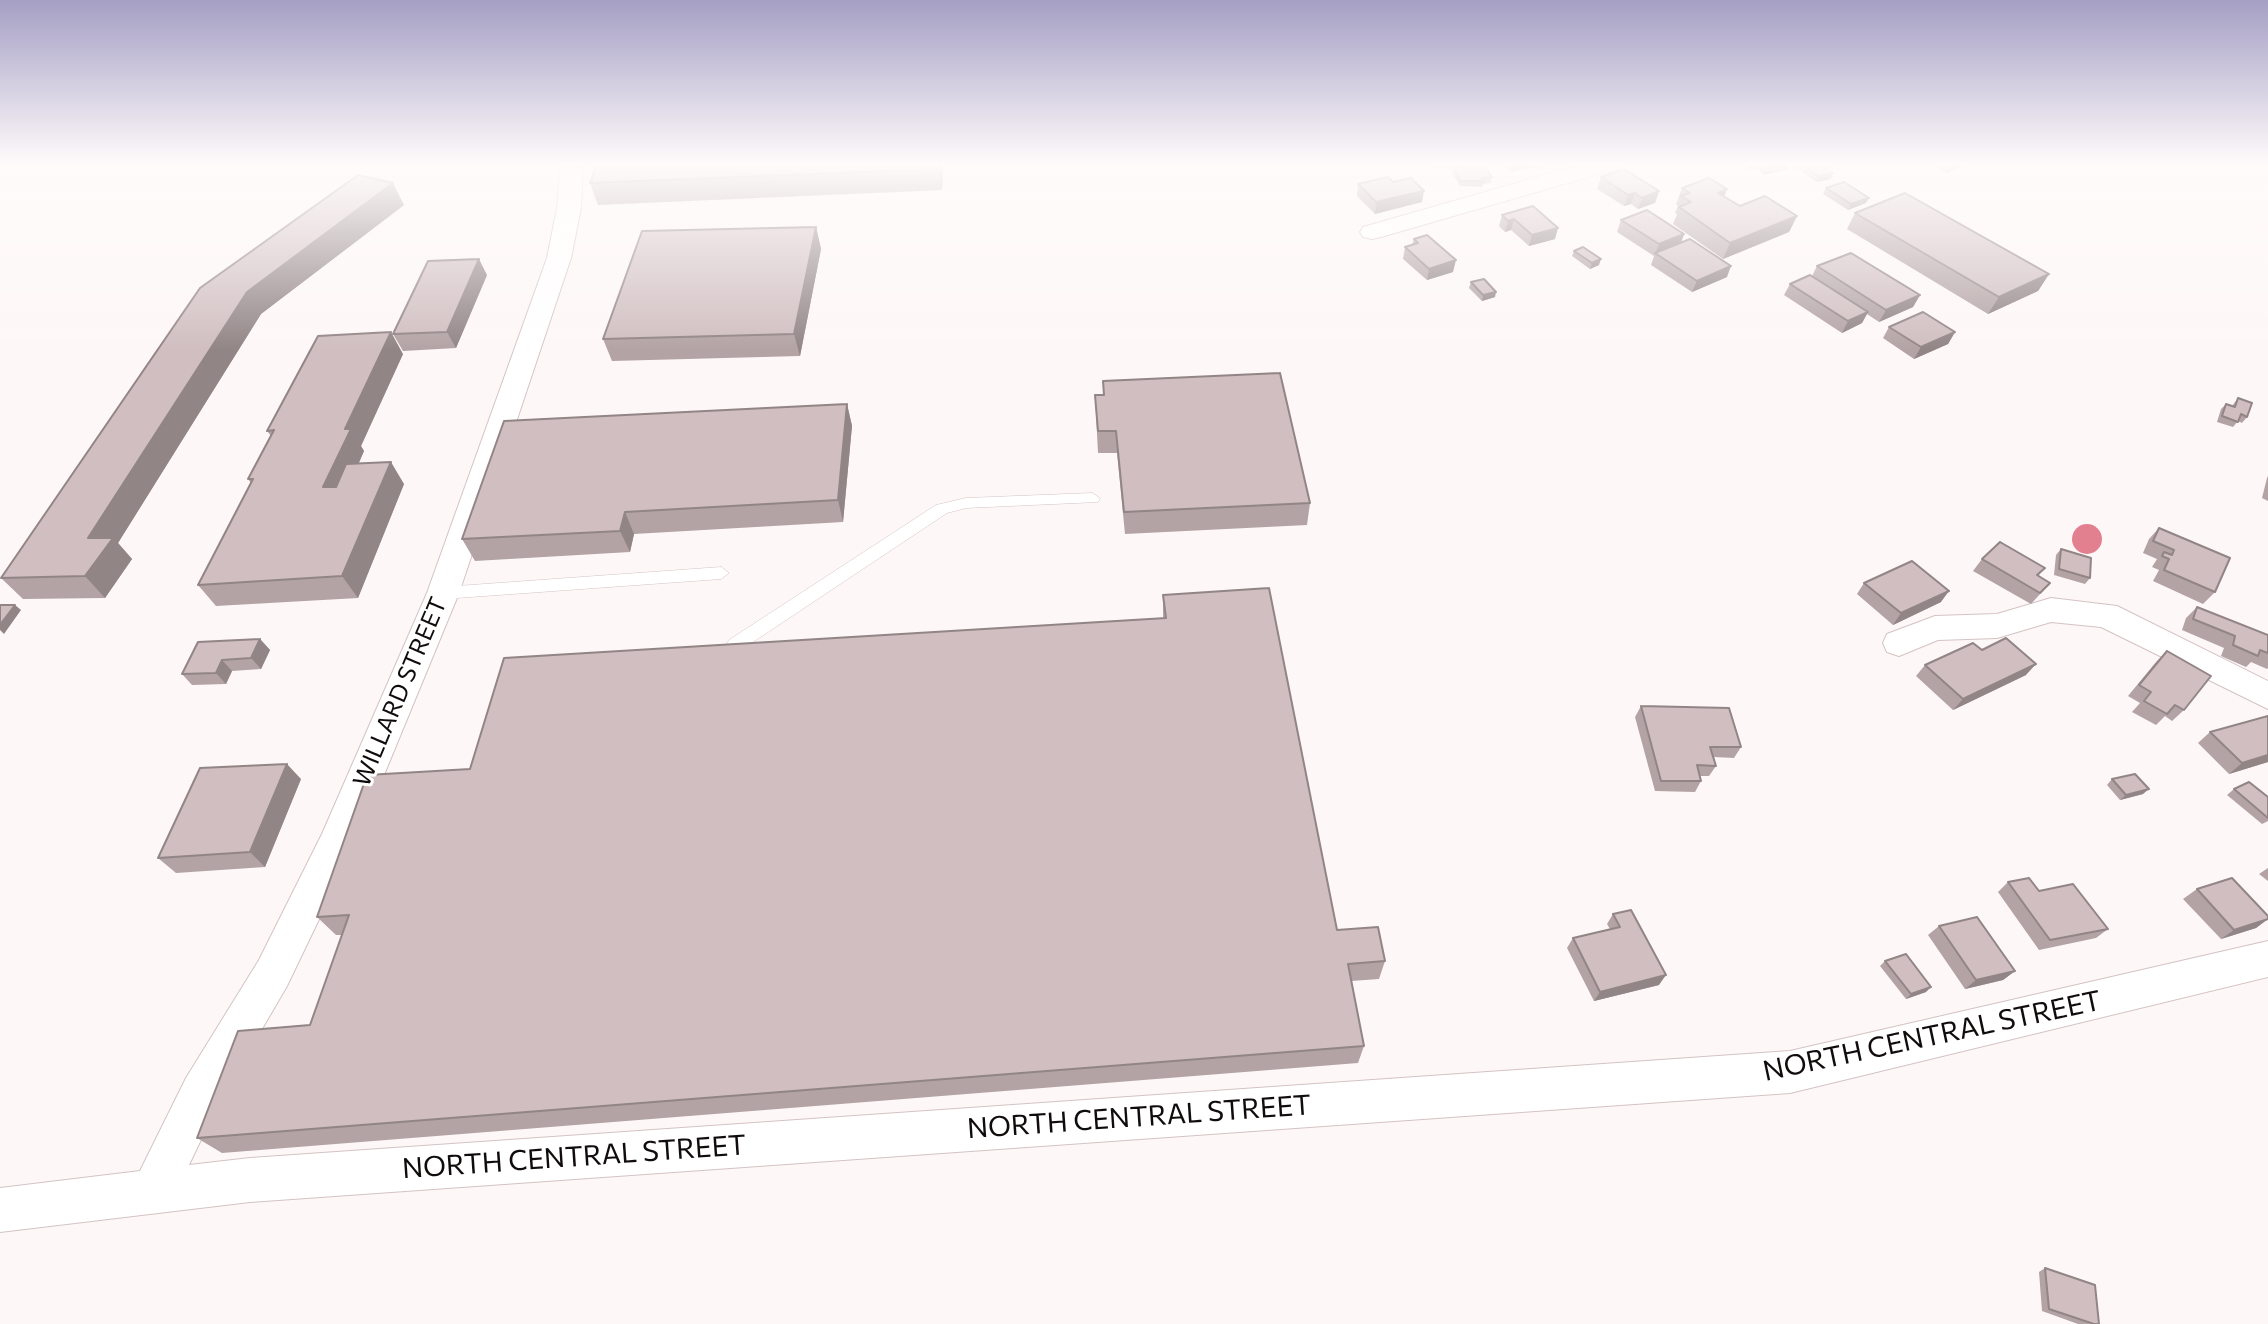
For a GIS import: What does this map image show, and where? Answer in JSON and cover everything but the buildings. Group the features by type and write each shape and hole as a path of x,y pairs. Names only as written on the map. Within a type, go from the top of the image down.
{"street":[{"name":"WILLARD STREET","path":"154,1190 201,1093 273,973 333,850 443,593 559,258 565,226"},
{"path":"1372,232 1394,226"},
{"path":"1899,643 1935,628 1997,626 2051,610 2106,615 2268,696"},
{"name":"NORTH CENTRAL STREET","path":"0,1210 154,1190 374,1170 1790,1072 2268,959"}],"lane":[{"path":"735,645 942,509 966,503 1093,498"},
{"path":"443,593 721,573"}],"shaded area":[{"path":"2087,524 2098,528 2102,539 2098,550 2087,554 2076,550 2072,539 2076,528"}]}
